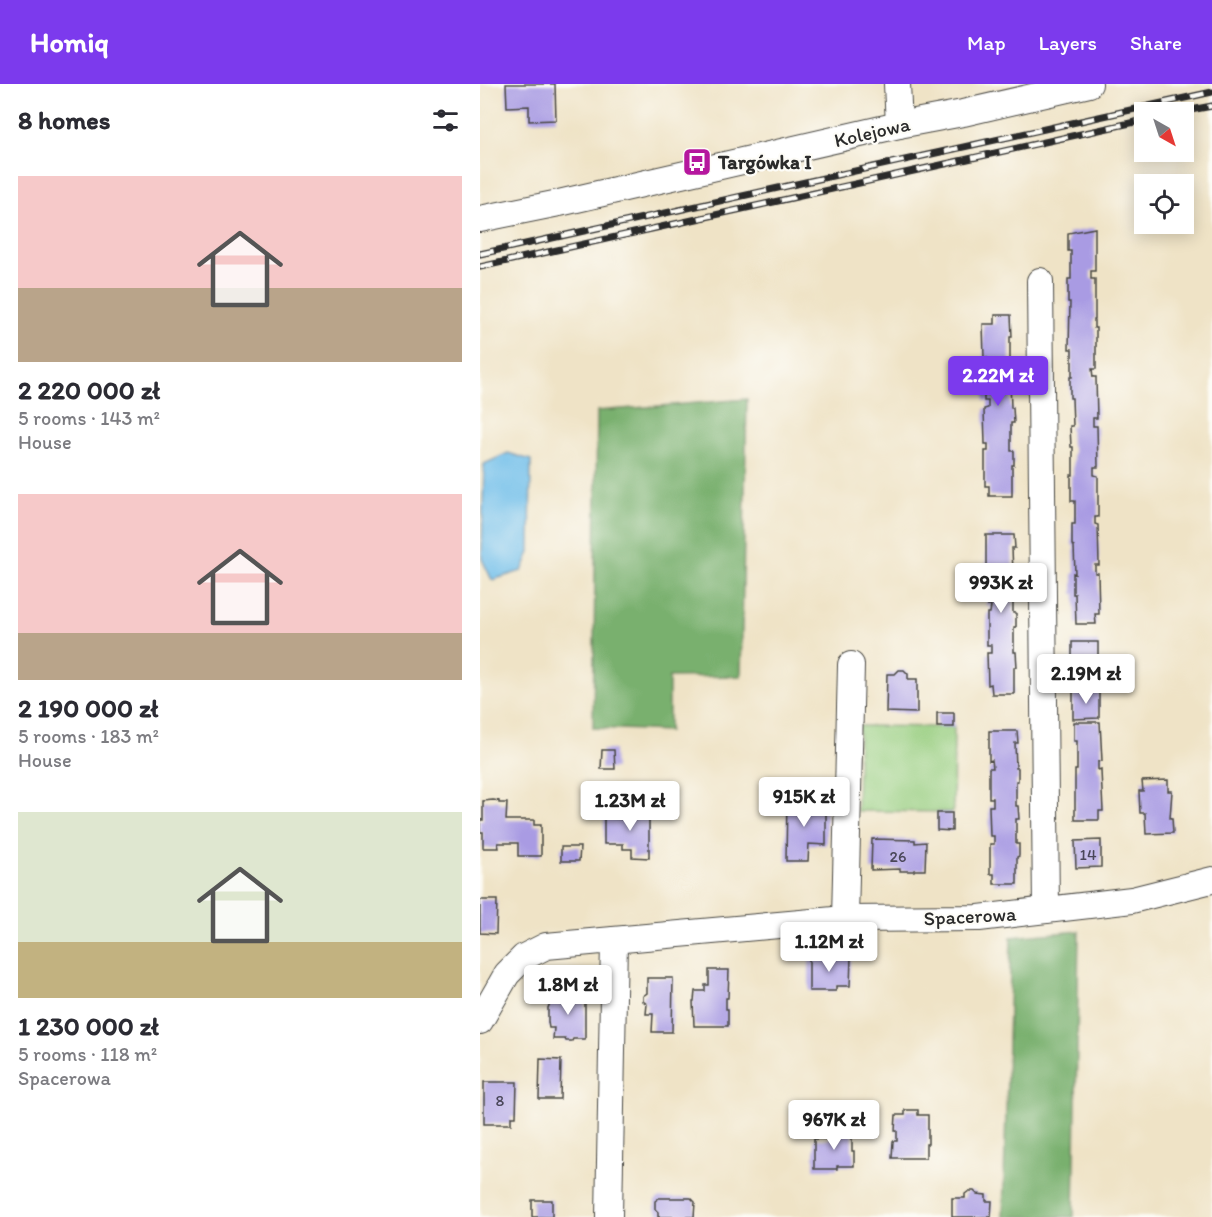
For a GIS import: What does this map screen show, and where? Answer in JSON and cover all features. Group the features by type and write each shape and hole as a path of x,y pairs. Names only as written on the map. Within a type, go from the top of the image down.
{"street":[{"path":"897,84 899,125"},
{"name":"Kolejowa","path":"480,219 899,125 1007,93 1089,84"},
{"path":"1040,281 1046,910"},
{"path":"845,919 850,665"},
{"name":"Spacerowa","path":"480,1021 507,974 524,957 546,946 845,919 979,918 1132,900 1212,880"},
{"path":"609,1217 614,940"}],"green space":[{"path":"747,399 741,676 669,677 669,731 593,728 597,411"},
{"path":"859,726 954,727 953,812 857,811"},
{"path":"1079,931 1074,1217 1003,1217 1011,937"}],"water":[{"path":"508,453 531,460 530,552 522,571 492,580 482,559 484,464"}],"building":[{"path":"506,84 555,84 556,120 529,121 529,106 507,107"},
{"path":"1095,228 1095,271 1091,271 1091,279 1095,279 1096,369 1092,369 1093,377 1096,377 1097,418 1093,418 1093,426 1097,426 1098,467 1094,467 1094,475 1098,476 1098,517 1095,517 1095,524 1098,525 1099,565 1095,565 1095,573 1098,573 1099,614 1095,614 1096,624 1076,624 1075,594 1073,594 1074,546 1072,545 1075,501 1071,501 1071,475 1073,475 1070,426 1073,426 1072,398 1070,398 1072,349 1069,349 1070,302 1068,302 1071,251 1068,251 1068,233"},
{"path":"995,315 1011,315 1010,365 1012,365 1013,380 1010,380 1014,423 1011,423 1011,451 1014,451 1012,496 989,496 989,486 985,486 985,451 988,451 988,444 985,444 984,409 988,408 988,401 984,401 984,366 987,366 987,358 984,358 983,324 995,324"},
{"path":"986,535 1014,535 1015,548 1012,548 1013,573 1015,573 1013,613 1016,613 1014,652 1016,652 1017,667 1014,667 1014,694 992,694 991,684 988,685 987,653 991,653 991,645 987,645 987,613 990,613 991,606 987,606 986,574 990,574 990,566 986,566"},
{"path":"1072,642 1098,642 1098,669 1072,670"},
{"path":"899,670 904,670 908,674 908,679 917,679 917,713 886,712 887,674 895,674"},
{"path":"1073,691 1099,691 1099,718 1073,719"},
{"path":"937,713 954,713 954,727 937,727"},
{"path":"1074,722 1100,722 1102,761 1098,762 1098,770 1101,769 1103,811 1099,811 1099,820 1075,820 1077,741 1074,741"},
{"path":"989,731 1017,731 1018,743 1015,743 1016,768 1018,768 1016,806 1018,806 1019,819 1016,819 1016,844 1019,844 1019,856 1017,857 1017,884 994,884 994,874 990,874 990,844 994,844 994,836 990,836 989,806 993,806 993,798 989,798 989,768 993,768 992,760 989,761"},
{"path":"602,750 614,750 615,769 601,769"},
{"path":"1168,780 1168,791 1172,791 1170,818 1172,818 1173,833 1146,834 1145,813 1140,813 1139,791 1143,791 1142,781"},
{"path":"787,798 814,798 814,811 826,811 826,845 809,844 808,861 786,861"},
{"path":"493,800 507,803 506,820 534,820 534,825 541,825 541,856 518,856 518,843 498,843 499,848 483,848 480,820 483,820 483,801"},
{"path":"632,807 649,807 649,858 632,857 632,849 623,849 623,844 604,844 604,818 632,820"},
{"path":"937,813 952,813 952,831 937,830"},
{"path":"872,839 926,842 925,870 871,870"},
{"path":"1101,840 1101,867 1076,868 1075,841"},
{"path":"561,847 580,847 579,861 561,861"},
{"path":"480,900 497,900 496,934 480,933"},
{"path":"809,956 851,958 850,986 836,986 836,991 809,991"},
{"path":"709,970 729,970 728,998 726,998 728,1026 694,1026 695,991 705,991 705,985 709,985"},
{"path":"647,978 673,978 672,1032 652,1032 653,1014 646,1014 647,1004 643,1001 643,996 647,993"},
{"path":"567,991 585,993 585,1039 566,1041 565,1039 553,1039 554,1028 549,1028 548,1008 550,1003 554,1003 554,992 566,993"},
{"path":"540,1059 561,1060 560,1099 539,1099"},
{"path":"484,1082 517,1082 516,1117 511,1117 511,1124 484,1124"},
{"path":"905,1110 918,1110 918,1115 928,1115 926,1158 892,1158 893,1141 897,1141 896,1115 905,1115"},
{"path":"840,1130 852,1130 854,1166 814,1169 814,1139 830,1139 830,1133 840,1133"},
{"path":"969,1191 986,1195 986,1201 992,1201 991,1217 952,1217 952,1198 965,1198 965,1194"},
{"path":"659,1198 691,1198 695,1202 694,1217 658,1217 655,1201"},
{"path":"532,1200 552,1200 552,1217 532,1217"}],"railway":[{"path":"480,254 1212,92"},
{"path":"1194,109 1212,106"},
{"path":"480,267 1134,122"}],"place":[{"name":"Targówka I","path":"697,162"}]}
